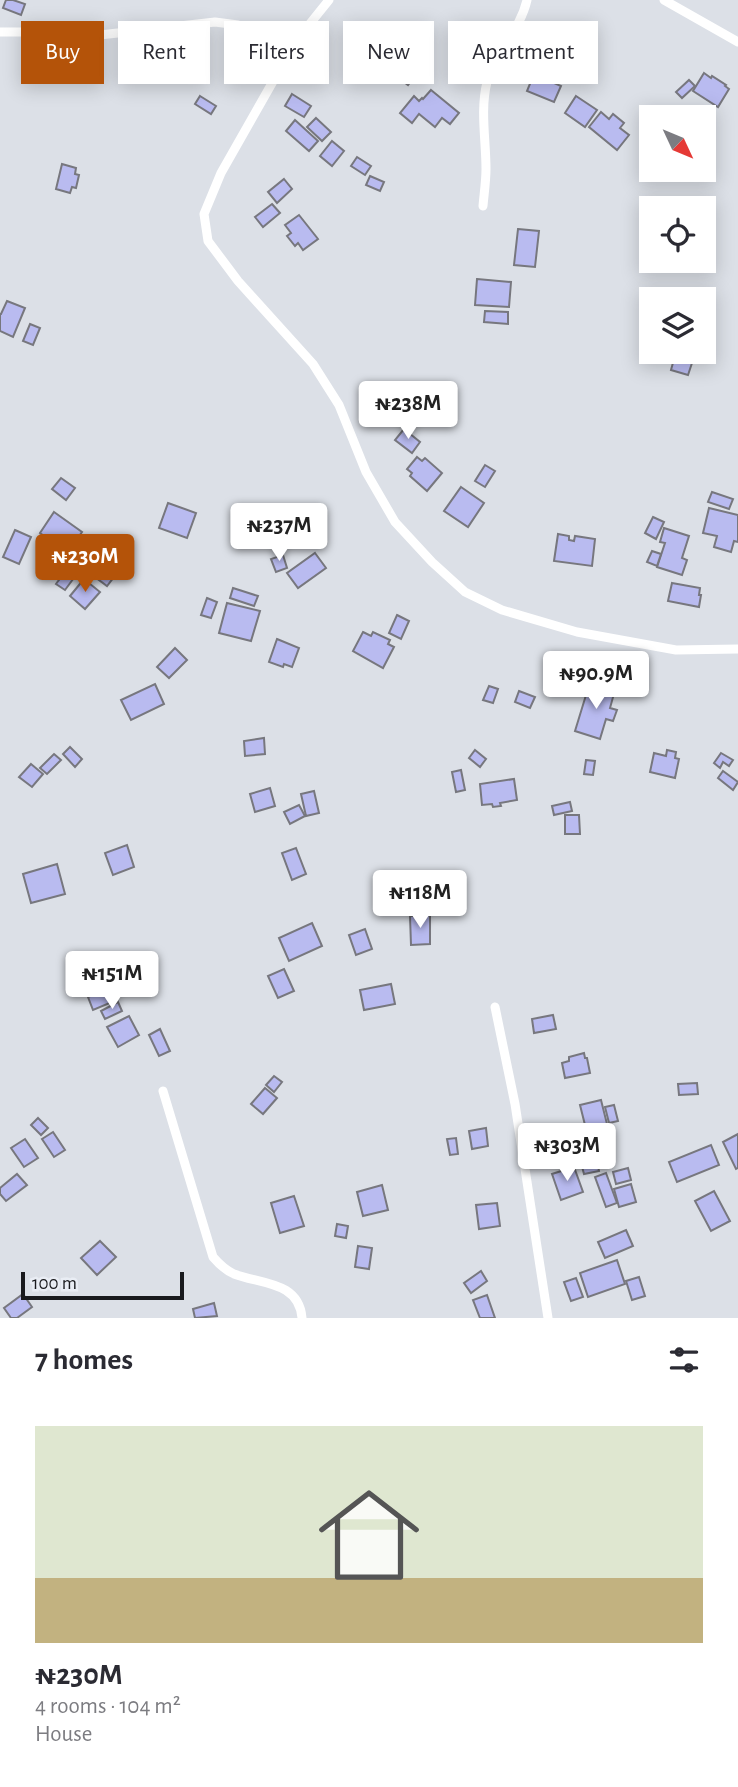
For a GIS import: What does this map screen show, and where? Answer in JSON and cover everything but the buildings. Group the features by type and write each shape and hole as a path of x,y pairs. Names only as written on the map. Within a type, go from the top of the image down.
{"street":[{"path":"312,21 329,0"},
{"path":"483,206 486,86 491,69 520,23 527,0"},
{"path":"664,0 738,43"},
{"path":"0,32 91,36 224,24"},
{"path":"271,84 221,173 204,214 208,241 238,281 313,364 339,405 366,472 396,522 432,562 465,592 502,610 577,632 676,650 738,649"},
{"path":"495,1007 515,1104 548,1318"},
{"path":"163,1091 213,1257 222,1267 234,1274 274,1284 290,1293 299,1303 302,1318"}]}
